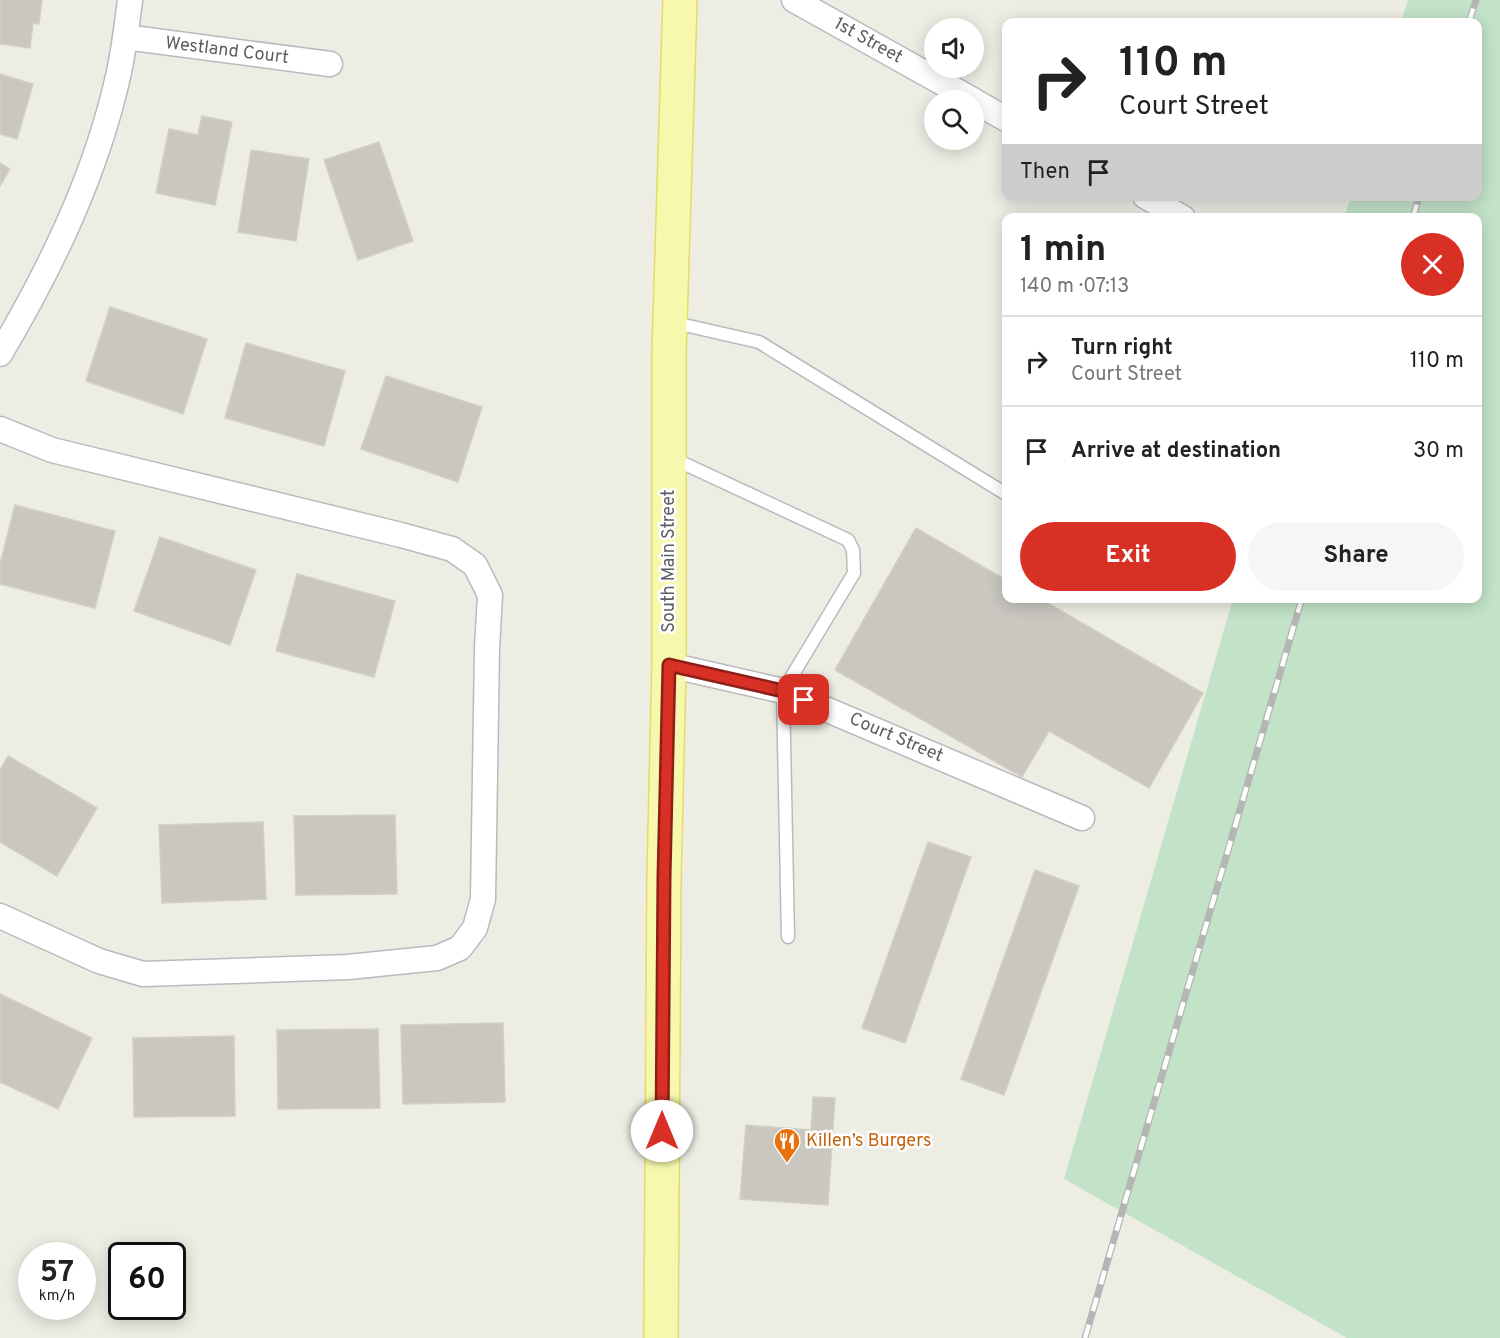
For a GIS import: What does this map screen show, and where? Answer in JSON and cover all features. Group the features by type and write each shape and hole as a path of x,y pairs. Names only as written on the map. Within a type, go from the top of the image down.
{"main road":[{"name":"South Main Street","path":"661,1338 664,889 669,665 670,322 680,0"}],"street":[{"path":"0,354 34,296 75,207 109,113 119,71 130,0"},
{"name":"1st Street","path":"794,0 954,90"},
{"name":"Westland Court","path":"124,38 330,64"},
{"name":"1st Street","path":"984,107 1002,117"},
{"path":"1154,201 1174,213"},
{"path":"0,429 52,450 452,549 475,565 490,595 483,899 475,928 460,948 437,958 348,967 143,974 99,961 0,916"},
{"name":"Court Street","path":"669,665 783,691 1082,818"}],"lane":[{"path":"670,322 759,342 1002,493"},
{"path":"669,456 848,540 853,550 854,573 783,691 788,937"}],"green space":[{"path":"1408,0 1500,0 1500,1338 1347,1338 1064,1179 1232,603 1482,603 1482,213 1345,213 1350,201 1482,201 1482,18 1402,18"}],"building":[{"path":"0,0 42,0 39,24 33,23 30,48 0,44"},
{"path":"0,74 33,84 17,139 0,134"},
{"path":"202,116 232,122 215,205 156,193 169,129 198,135"},
{"path":"379,142 413,241 358,260 324,160"},
{"path":"251,150 309,159 296,241 238,232"},
{"path":"0,163 10,169 0,186"},
{"path":"110,307 207,339 183,414 86,381"},
{"path":"246,343 345,371 324,446 225,418"},
{"path":"386,376 482,407 458,482 361,449"},
{"path":"15,505 115,531 95,608 0,584 0,564"},
{"path":"916,528 1002,578 1002,603 1048,603 1203,693 1149,788 1049,731 1022,777 835,670"},
{"path":"160,537 256,570 230,645 134,611"},
{"path":"297,574 395,601 374,677 276,651"},
{"path":"8,756 97,808 57,876 0,842 0,770"},
{"path":"395,815 397,894 296,895 294,816"},
{"path":"263,822 266,899 162,903 159,825"},
{"path":"928,842 971,857 905,1043 862,1028"},
{"path":"1035,870 1079,886 1004,1095 961,1079"},
{"path":"0,994 92,1038 58,1109 0,1082"},
{"path":"503,1023 505,1102 403,1104 401,1025"},
{"path":"378,1029 380,1108 278,1109 277,1030"},
{"path":"234,1036 235,1116 134,1117 133,1038"},
{"name":"Killen’s Burgers","path":"813,1097 835,1098 828,1205 740,1199 746,1125 811,1130"}],"railway":[{"path":"1470,18 1476,0"},
{"path":"1414,213 1418,201"},
{"path":"1085,1338 1301,603"}],"place":[{"name":"Killen’s Burgers","path":"787,1164"}],"route":[{"path":"662,1131 664,877 669,665 783,691 804,700"}]}
